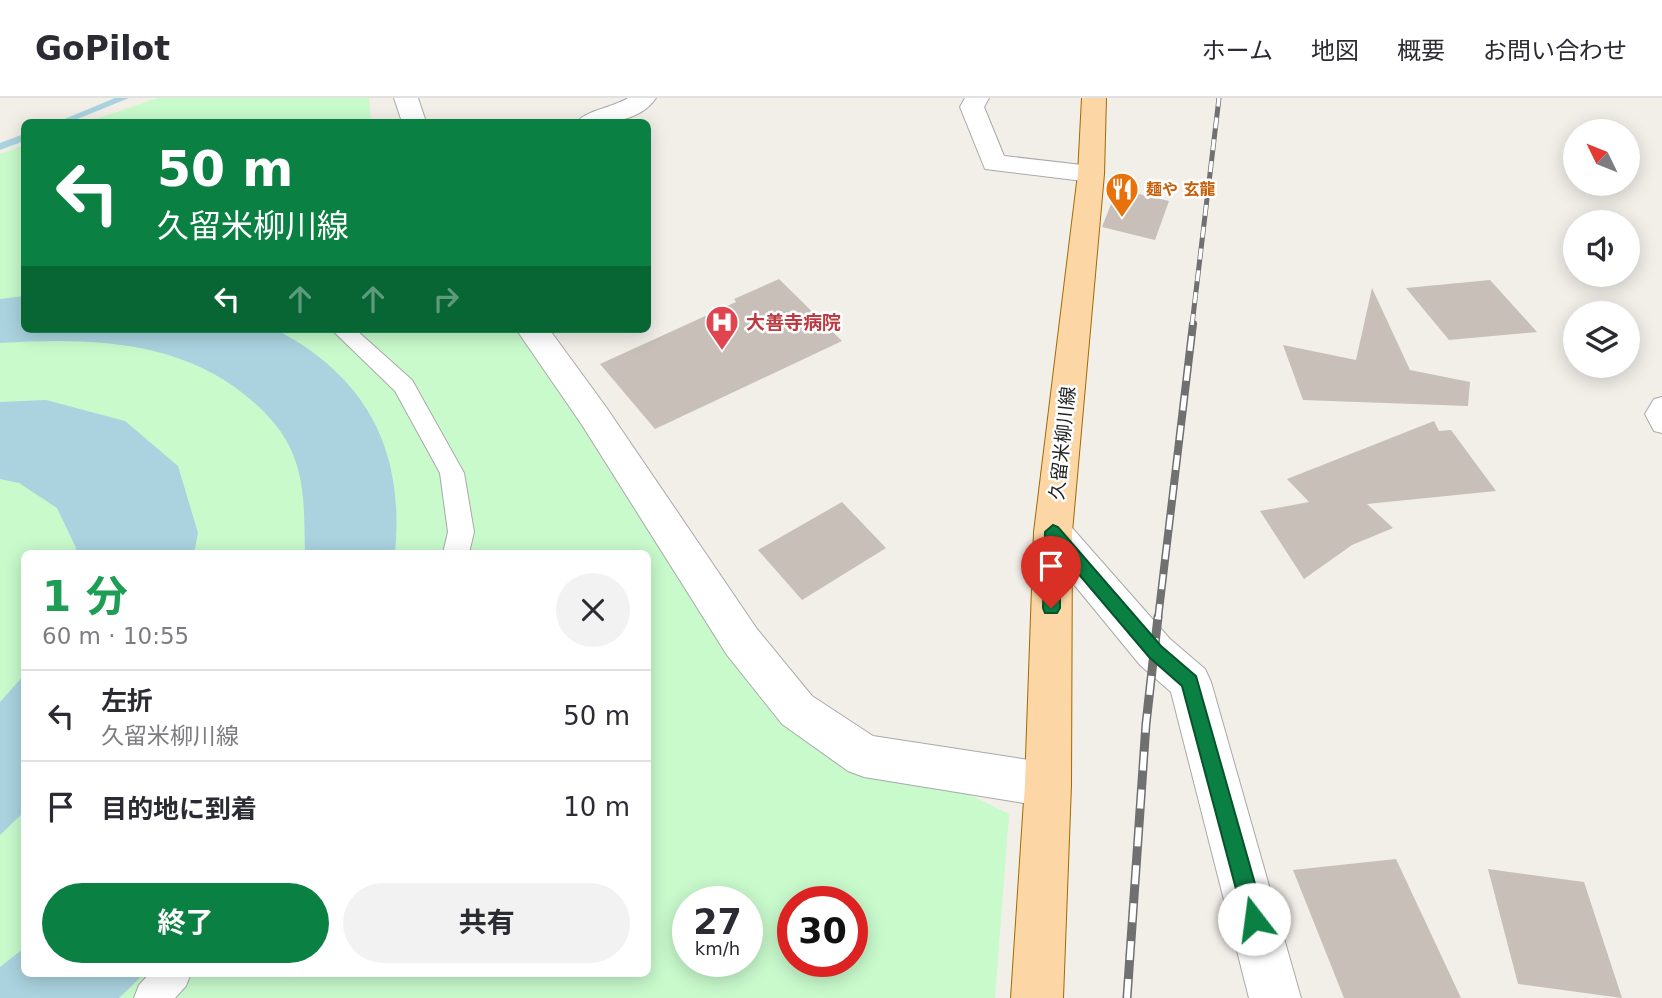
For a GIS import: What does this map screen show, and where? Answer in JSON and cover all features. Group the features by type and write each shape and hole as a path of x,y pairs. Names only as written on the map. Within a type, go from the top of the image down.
{"main road":[{"name":"久留米柳川線","path":"1037,998 1048,785 1053,532 1091,174 1094,98"}],"street":[{"path":"406,98 413,119"},
{"path":"600,119 625,111 644,98"},
{"path":"977,98 972,107 994,163 1091,174"},
{"path":"535,333 594,416 741,642 797,710 864,756 1048,785"},
{"path":"1053,532 1155,652 1190,682 1275,998"}],"lane":[{"path":"346,333 404,386 452,473 461,532 457,550"},
{"path":"1662,405 1657,414 1662,425"},
{"path":"152,998 170,977"}],"green space":[{"path":"158,98 369,98 371,119 96,119"},
{"path":"21,146 21,333 524,333 855,769 934,777 1009,814 995,998 0,998 0,154"}],"water":[{"path":"21,296 21,333 282,333 307,348 334,370 356,394 373,420 386,450 393,481 395,550 305,550 302,489 297,464 288,444 259,407 218,376 160,353 128,346 64,341 0,343 0,299"},
{"path":"46,400 125,421 178,466 198,533 195,550 76,550 57,508 19,483 0,479 0,402"},
{"path":"21,678 21,815 0,835 0,702"},
{"path":"21,950 21,977 141,977 119,998 0,998 0,967"}],"building":[{"path":"1117,189 1169,201 1155,240 1102,227"},
{"name":"大善寺病院","path":"779,279 842,341 655,429 600,364 736,302 734,299"},
{"path":"1490,280 1537,332 1449,340 1406,288"},
{"path":"1372,288 1410,370 1470,382 1468,406 1303,400 1283,345 1356,360"},
{"path":"1434,421 1439,431 1451,430 1496,491 1367,504 1393,528 1352,545 1304,579 1260,511 1309,502 1287,479"},
{"path":"842,502 886,548 802,600 758,550"},
{"path":"1396,859 1461,998 1344,998 1293,870"},
{"path":"1488,869 1584,882 1622,998 1518,984"}],"waterway":[{"path":"70,119 124,98"},
{"path":"0,147 21,138"}],"railway":[{"path":"1192,325 1219,98"},
{"path":"1158,619 1193,324"},
{"path":"1127,998 1146,724 1158,617"}],"place":[{"name":"麺や 玄龍","path":"1122,219"},
{"name":"大善寺病院","path":"722,352"}],"route":[{"path":"1051,608 1053,532 1155,652 1190,682 1254,919"}]}
